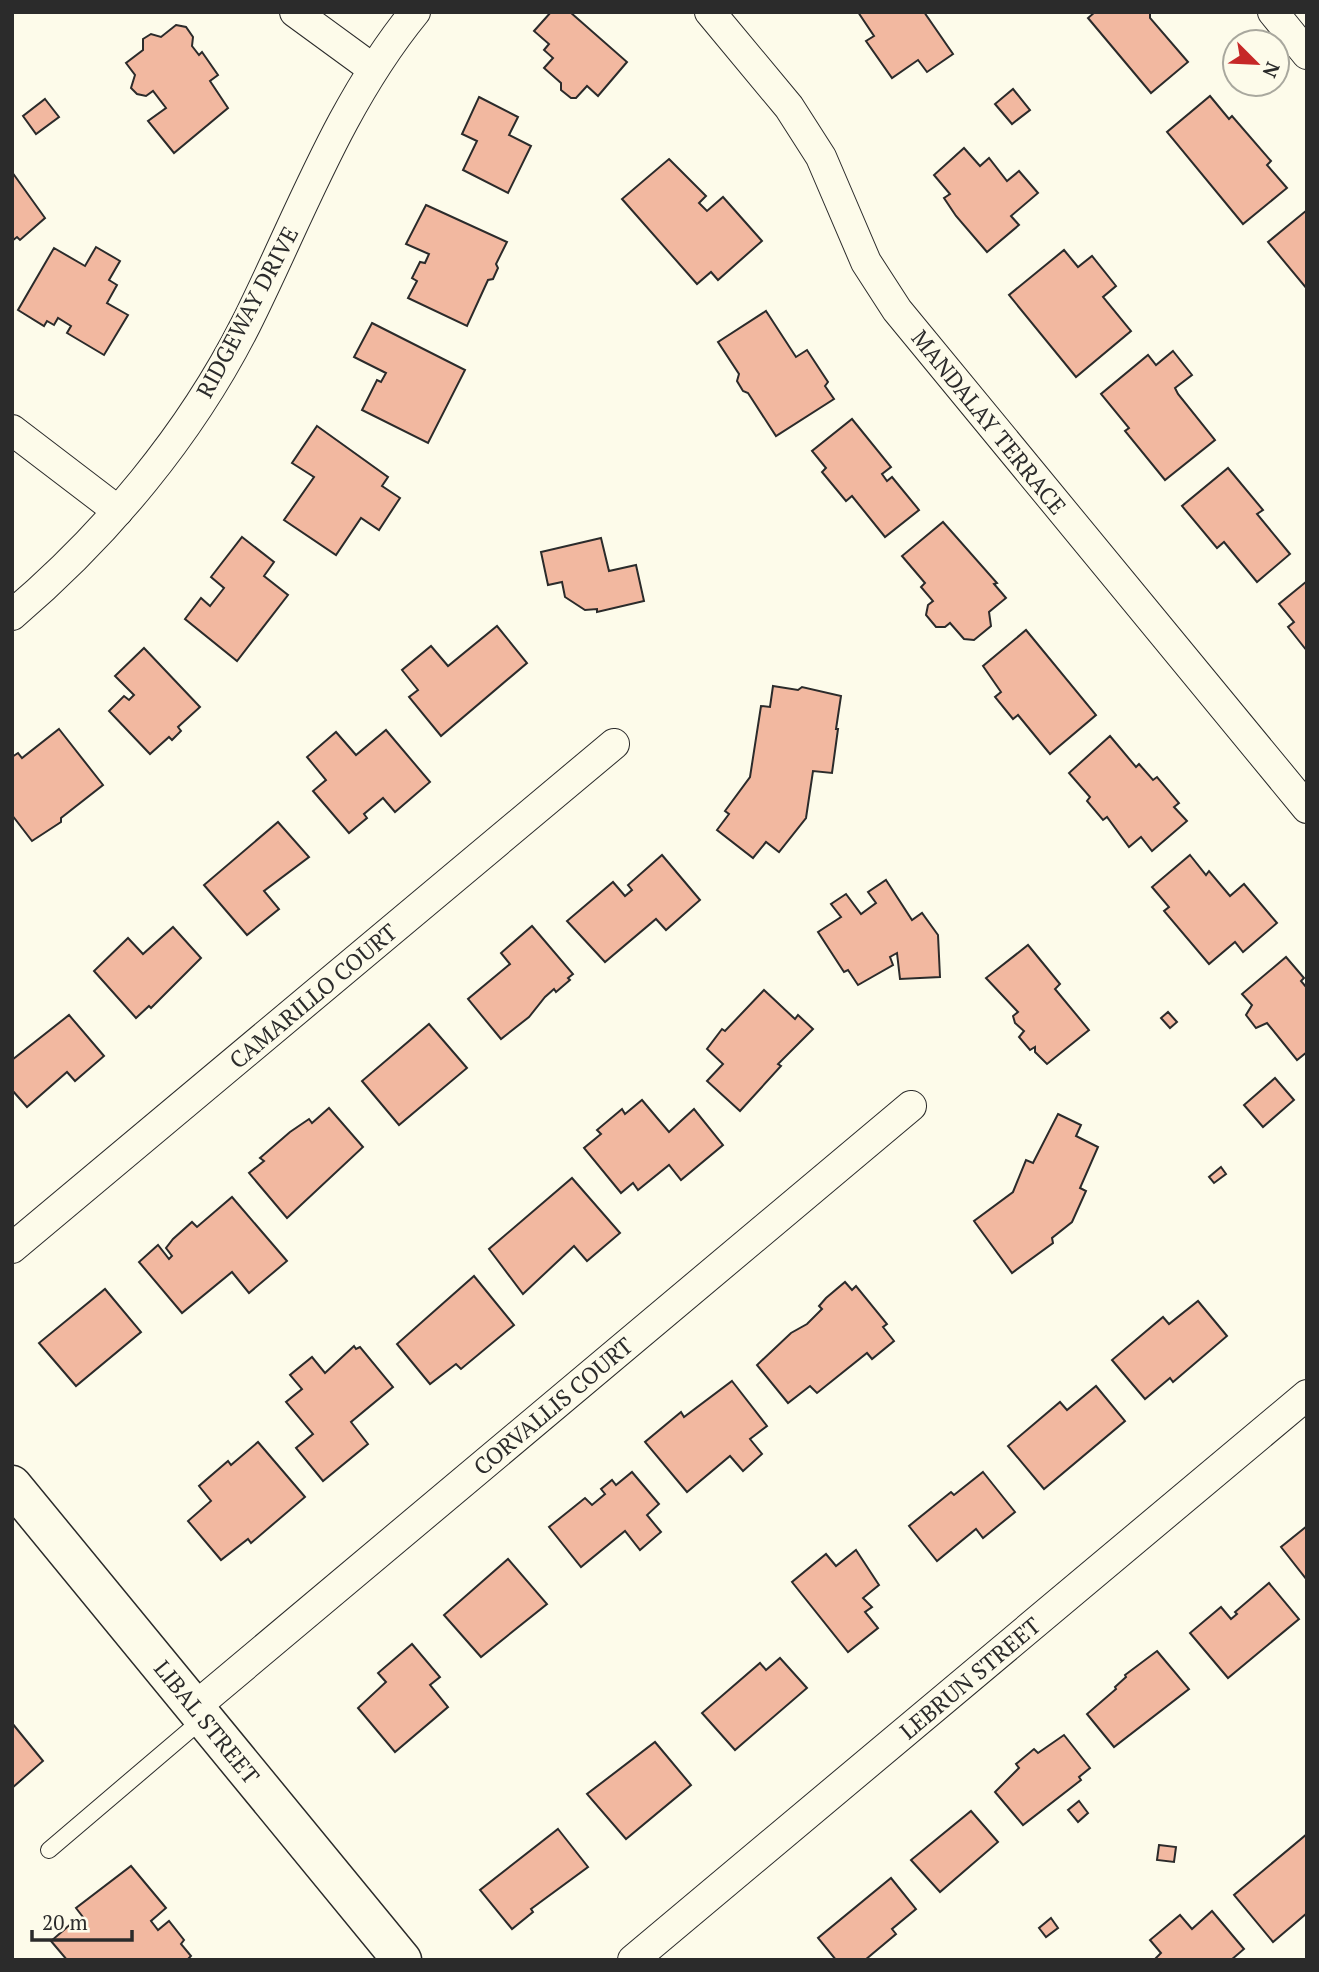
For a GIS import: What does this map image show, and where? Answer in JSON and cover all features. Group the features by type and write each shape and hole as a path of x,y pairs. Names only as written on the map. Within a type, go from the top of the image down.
{"street":[{"path":"295,12 373,69"},
{"name":"RIDGEWAY DRIVE","path":"12,615 50,583 118,512 202,399 245,326 341,123 373,69 415,12"},
{"name":"MANDALAY TERRACE","path":"710,12 789,107 815,147 866,262 897,310 1307,808"},
{"path":"1273,12 1307,54"},
{"path":"12,430 118,512"},
{"name":"CAMARILLO COURT","path":"12,1248 614,744"},
{"name":"CORVALLIS COURT","path":"199,1712 911,1106"},
{"name":"LEBRUN STREET","path":"633,1960 1307,1395"},
{"name":"LIBAL STREET","path":"12,1485 402,1960"}],"lane":[{"path":"49,1850 199,1712"}],"building":[{"path":"551,12 570,12 627,62 598,96 587,86 576,98 571,98 561,90 561,83 544,68 553,58 544,50 549,44 534,31"},
{"path":"858,12 924,12 953,54 927,72 918,60 892,78 866,41 874,36"},
{"path":"1095,12 1150,12 1150,18 1188,62 1151,93 1088,18"},
{"path":"176,25 186,27 193,37 192,46 199,55 202,52 218,75 210,81 228,108 174,153 148,121 166,108 153,91 146,96 137,94 131,88 135,75 126,63 143,50 143,39 151,34 161,37"},
{"path":"1013,89 1030,110 1012,124 995,104"},
{"path":"1210,96 1229,119 1232,116 1271,161 1267,165 1287,188 1243,224 1167,132"},
{"path":"479,97 518,117 509,135 531,146 508,193 463,170 477,141 462,134"},
{"path":"45,99 59,117 36,134 23,116"},
{"path":"964,148 980,166 989,158 1007,181 1019,171 1038,193 1011,216 1019,225 987,252 956,216 944,198 950,194 934,175"},
{"path":"669,159 706,196 699,203 707,211 723,197 762,241 718,280 711,272 697,284 622,199"},
{"path":"12,172 45,218 20,240 17,237 12,241"},
{"path":"426,205 507,242 496,264 498,268 493,279 488,280 467,326 408,298 417,281 412,278 420,262 425,263 429,254 406,244"},
{"path":"1307,210 1307,289 1268,242"},
{"path":"96,247 120,261 109,280 117,285 107,303 128,315 104,355 67,333 71,326 58,318 54,325 47,321 44,326 18,310 54,248 85,266"},
{"path":"1064,250 1078,267 1092,256 1116,286 1103,297 1131,331 1076,377 1009,295"},
{"path":"766,311 796,357 807,350 828,382 825,386 834,399 776,436 748,393 743,391 737,381 739,374 718,342"},
{"path":"372,323 465,370 428,443 362,410 377,380 381,382 386,373 354,357"},
{"path":"1173,351 1192,375 1175,388 1215,440 1165,480 1125,431 1129,428 1101,394 1148,355 1156,365"},
{"path":"852,419 891,467 882,474 887,481 892,477 919,510 885,537 852,496 846,501 822,472 826,468 812,451"},
{"path":"317,426 388,477 382,486 400,498 379,530 361,518 336,555 284,520 314,477 292,463"},
{"path":"1228,468 1263,510 1257,514 1290,554 1257,582 1224,542 1217,548 1182,506"},
{"path":"943,522 997,583 994,584 1006,598 989,612 991,626 974,640 964,639 950,623 945,627 936,627 926,615 928,605 933,601 921,587 925,583 902,556"},
{"path":"242,537 274,562 264,576 288,595 237,661 185,619 201,598 210,606 224,588 211,577"},
{"path":"601,538 609,571 636,565 644,601 597,612 597,609 585,610 565,597 562,582 548,585 541,552"},
{"path":"1307,581 1307,651 1288,627 1294,622 1279,604"},
{"path":"497,626 527,663 441,736 409,697 418,690 402,670 431,646 448,666"},
{"path":"1026,630 1096,715 1050,754 1018,715 1013,719 995,697 1001,692 983,666"},
{"path":"144,648 200,707 178,727 181,731 172,740 169,737 150,754 109,711 124,696 129,700 134,695 115,676"},
{"path":"773,686 798,690 802,687 841,696 838,729 832,773 813,771 806,818 779,852 766,842 753,858 717,830 729,814 725,811 750,777 761,706 770,707"},
{"path":"59,729 103,785 61,818 61,822 32,841 12,815 12,757 18,753 22,758"},
{"path":"386,730 430,782 395,812 383,798 364,814 367,818 349,833 313,791 326,780 307,757 336,732 356,755"},
{"path":"1110,736 1136,767 1139,764 1153,780 1157,777 1179,803 1174,807 1187,821 1152,851 1141,837 1129,847 1107,817 1103,820 1087,801 1090,797 1069,773"},
{"path":"278,822 309,857 264,891 279,909 247,935 204,885"},
{"path":"662,855 700,900 666,930 656,919 605,962 567,921 613,882 625,896 632,890 628,885"},
{"path":"1190,855 1206,875 1209,871 1230,896 1244,884 1277,923 1243,952 1235,942 1209,964 1164,911 1169,907 1152,887"},
{"path":"886,880 912,920 922,913 938,935 940,977 900,979 897,953 890,957 893,965 858,985 848,970 844,972 818,932 841,917 831,904 846,894 861,914 876,903 868,892"},
{"path":"532,926 573,974 568,978 570,980 556,992 554,989 529,1017 501,1039 468,999 510,964 501,953"},
{"path":"173,927 201,958 151,1008 149,1006 136,1018 94,971 128,938 143,954"},
{"path":"1028,945 1060,984 1055,989 1089,1030 1047,1064 1035,1052 1035,1047 1030,1050 1019,1037 1024,1031 1015,1023 1013,1016 1018,1012 986,978"},
{"path":"1286,957 1304,978 1301,981 1307,988 1307,1052 1297,1060 1267,1023 1256,1028 1246,1015 1252,1005 1242,994"},
{"path":"764,990 795,1019 798,1015 813,1029 778,1064 781,1066 740,1111 707,1081 723,1064 707,1049 722,1029 725,1031"},
{"path":"1168,1012 1177,1022 1170,1028 1161,1018"},
{"path":"69,1015 104,1056 75,1081 67,1072 27,1107 12,1090 12,1060"},
{"path":"429,1024 467,1068 399,1125 362,1081"},
{"path":"1275,1078 1294,1100 1263,1127 1244,1105"},
{"path":"642,1100 669,1132 694,1109 723,1145 681,1180 669,1165 638,1190 633,1183 621,1193 584,1148 601,1134 597,1130 622,1109 625,1114"},
{"path":"329,1108 363,1147 287,1218 249,1173 264,1161 260,1158 290,1132 309,1119 312,1123"},
{"path":"1058,1114 1081,1125 1076,1136 1098,1147 1080,1188 1086,1191 1072,1222 1052,1238 1053,1243 1012,1273 974,1221 1013,1192 1026,1160 1033,1163"},
{"path":"1221,1167 1226,1174 1214,1183 1209,1177"},
{"path":"572,1178 620,1233 587,1261 574,1246 523,1294 489,1249"},
{"path":"232,1197 287,1261 249,1293 232,1272 182,1313 139,1262 158,1245 169,1259 172,1256 166,1248 173,1239 192,1222 197,1227"},
{"path":"474,1276 514,1325 461,1369 456,1364 430,1384 397,1344"},
{"path":"845,1282 852,1290 856,1286 887,1324 883,1327 894,1341 872,1359 867,1353 817,1393 810,1386 788,1403 757,1365 791,1333 807,1324 822,1309 819,1306 826,1298"},
{"path":"105,1289 141,1332 76,1386 39,1343"},
{"path":"1198,1301 1227,1336 1173,1382 1170,1378 1145,1399 1112,1360 1163,1317 1169,1324"},
{"path":"354,1346 356,1349 360,1347 393,1387 351,1422 368,1444 323,1481 296,1448 313,1434 286,1402 302,1389 290,1375 312,1357 325,1373"},
{"path":"732,1381 767,1426 750,1439 762,1454 743,1471 730,1456 687,1492 645,1442 681,1412 684,1417"},
{"path":"1096,1386 1125,1421 1044,1489 1008,1446 1060,1402 1067,1410"},
{"path":"258,1442 305,1497 251,1543 248,1539 221,1560 188,1521 211,1501 199,1486 228,1461 231,1465"},
{"path":"632,1472 659,1504 647,1515 661,1532 640,1550 625,1531 581,1567 549,1527 585,1498 592,1505 605,1494 601,1489 612,1480 616,1485"},
{"path":"983,1472 1015,1512 983,1538 976,1529 937,1561 909,1526 951,1492 954,1495"},
{"path":"1307,1526 1307,1580 1281,1547"},
{"path":"856,1550 879,1585 863,1598 872,1607 865,1612 878,1628 848,1652 792,1582 826,1554 836,1566"},
{"path":"508,1559 547,1604 481,1657 444,1615"},
{"path":"1269,1583 1299,1619 1228,1678 1190,1633 1221,1607 1231,1619 1237,1614 1235,1612"},
{"path":"412,1644 440,1677 430,1685 448,1707 395,1752 358,1708 386,1682 378,1673"},
{"path":"1157,1651 1189,1689 1114,1747 1087,1714 1116,1689 1125,1675"},
{"path":"780,1658 807,1688 735,1750 702,1713 760,1663 766,1670"},
{"path":"12,1723 43,1761 12,1788"},
{"path":"1064,1735 1090,1768 1079,1777 1081,1780 1023,1825 995,1792 1019,1768 1016,1764 1034,1749 1038,1753"},
{"path":"655,1742 691,1785 626,1839 587,1794"},
{"path":"1079,1801 1088,1813 1078,1822 1068,1810"},
{"path":"971,1811 998,1842 940,1892 911,1860"},
{"path":"558,1829 588,1867 531,1909 533,1912 512,1929 480,1890"},
{"path":"1307,1834 1307,1913 1273,1942 1234,1895"},
{"path":"1159,1845 1176,1847 1174,1862 1157,1860"},
{"path":"131,1866 166,1908 151,1921 158,1930 169,1921 184,1940 181,1944 191,1956 187,1960 67,1960 51,1941 72,1923 76,1929 86,1921 76,1908"},
{"path":"891,1878 916,1909 892,1929 896,1934 865,1960 836,1960 818,1938"},
{"path":"1212,1911 1244,1949 1231,1960 1154,1960 1161,1953 1150,1940 1180,1915 1192,1929"},
{"path":"1051,1918 1058,1928 1046,1937 1039,1928"}]}
